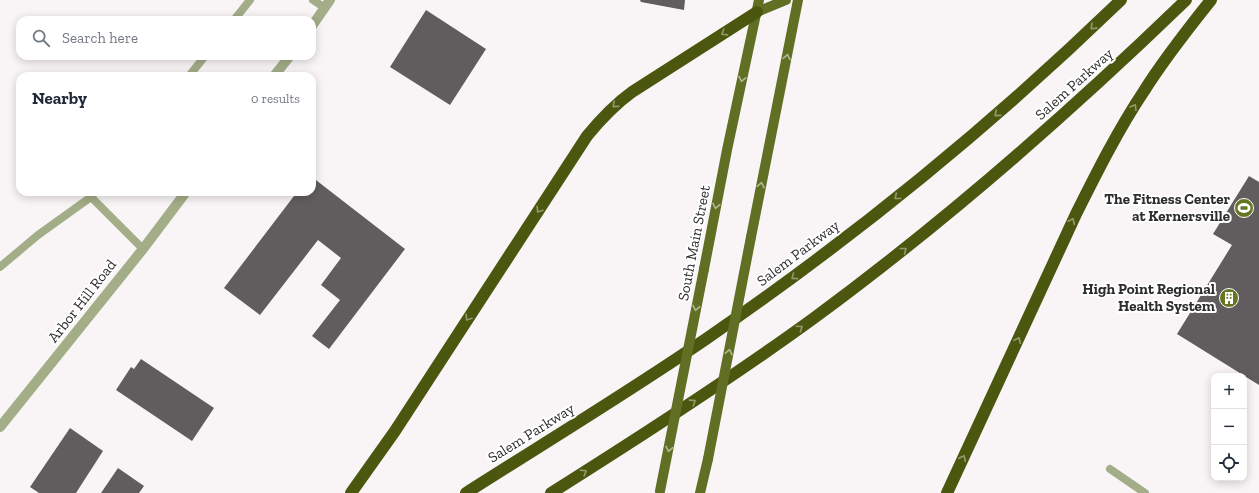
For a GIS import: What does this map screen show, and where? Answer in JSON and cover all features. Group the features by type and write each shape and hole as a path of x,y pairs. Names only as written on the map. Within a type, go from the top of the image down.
{"highway":[{"name":"Salem Parkway","path":"466,493 705,340 864,224 942,161 1017,97 1121,0"},
{"name":"Salem Parkway","path":"550,493 645,434 731,377 814,318 885,264 971,196 1041,136 1122,62 1186,0"},
{"path":"947,493 1076,214 1097,173 1143,92 1164,60 1211,0"},
{"path":"351,493 395,431 587,136 600,120 615,104 632,92 757,12"}],"main road":[{"name":"South Main Street","path":"660,492 727,150 759,0"},
{"path":"757,12 786,0"},
{"path":"700,493 708,459 798,0"}],"street":[{"path":"316,20 327,4"},
{"path":"277,72 287,60"},
{"name":"Arbor Hill Road","path":"0,427 143,249 183,196"}],"lane":[{"path":"237,16 250,0"},
{"path":"313,0 327,4"},
{"path":"192,72 202,60"},
{"path":"0,267 38,235 90,196"},
{"path":"95,196 143,249"},
{"path":"1110,469 1145,493"}],"building":[{"path":"640,0 685,0 684,10 641,2"},
{"path":"426,10 486,49 450,105 390,67"},
{"name":"High Point Regional Health System","path":"1249,176 1259,182 1259,385 1247,378 1247,373 1240,373 1177,334 1232,245 1213,234"},
{"path":"316,180 405,249 329,349 312,336 340,300 321,285 341,258 318,240 260,315 224,288 294,196 316,196"},
{"path":"141,359 214,408 192,441 116,390 131,367 134,369"},
{"path":"70,428 103,451 76,493 39,493 30,487"},
{"path":"118,468 144,486 139,493 101,493"}],"place":[{"name":"The Fitness Center at Kernersville","path":"1244,208"},
{"name":"High Point Regional Health System","path":"1229,298"}]}
